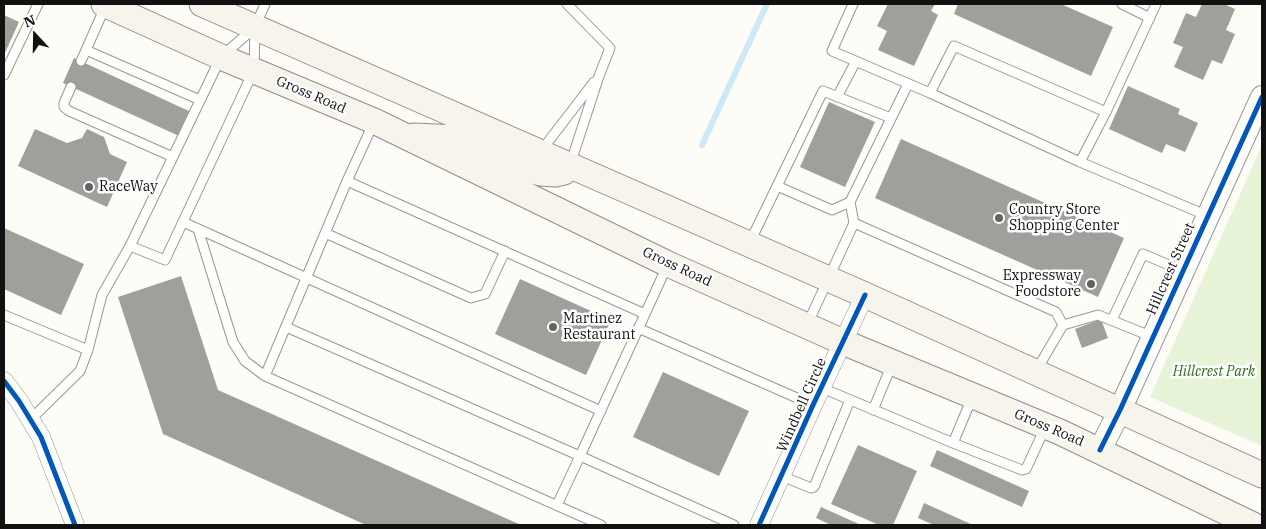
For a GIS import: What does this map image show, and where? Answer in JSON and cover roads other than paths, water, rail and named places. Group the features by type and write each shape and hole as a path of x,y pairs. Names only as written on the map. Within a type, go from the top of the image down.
{"main road":[{"name":"Gross Road","path":"105,4 374,121 668,264 843,342 1100,450 1253,525"},
{"path":"202,4 829,279 1262,475"},
{"path":"404,135 458,138 521,168 540,173 555,174 564,172 570,165"}],"street":[{"name":"Hillcrest Street","path":"1100,450 1262,97"},
{"name":"Windbell Circle","path":"759,525 865,295"},
{"path":"4,381 41,437 75,525"}],"lane":[{"path":"4,75 38,4"},
{"path":"81,61 105,4"},
{"path":"130,246 165,260 254,70 255,27 265,4"},
{"path":"567,4 610,48 570,165"},
{"path":"853,4 832,51 930,93 1080,162 1208,216"},
{"path":"1122,4 1150,18"},
{"path":"1080,162 1106,112 1156,4"},
{"path":"30,419 80,371 88,350 102,295 130,246 221,56 255,27"},
{"path":"930,93 954,46 1106,112"},
{"path":"86,50 200,100"},
{"path":"837,96 856,62"},
{"path":"540,152 599,76"},
{"path":"807,326 854,223 850,202 908,84"},
{"path":"71,87 64,107 173,157"},
{"path":"749,244 823,91 891,118"},
{"path":"265,376 374,121"},
{"path":"347,181 645,314"},
{"path":"777,186 832,210 850,202"},
{"path":"183,222 601,411"},
{"path":"854,223 1056,312 1063,325"},
{"path":"198,230 233,342 245,361 265,376 601,525"},
{"path":"325,233 472,298 485,294 505,251"},
{"path":"1112,320 1143,254 1183,271"},
{"path":"557,505 668,264"},
{"path":"1036,372 1063,325 1098,314 1153,337"},
{"path":"4,315 88,350"},
{"path":"286,327 734,525"},
{"path":"638,328 813,405"},
{"path":"873,410 893,362"},
{"path":"822,388 1022,470 1026,469 1046,426"},
{"path":"953,443 973,396"},
{"path":"782,476 811,488 814,487 850,400"}],"waterway":[{"path":"702,145 767,4"}],"place":[{"name":"RaceWay","path":"89,187"},
{"name":"Country Store Shopping Center","path":"999,218"},
{"name":"Expressway Foodstore","path":"1091,284"},
{"name":"Martinez Restaurant","path":"553,327"}],"park label":[{"name":"Hillcrest Park","path":"1214,372"}]}
